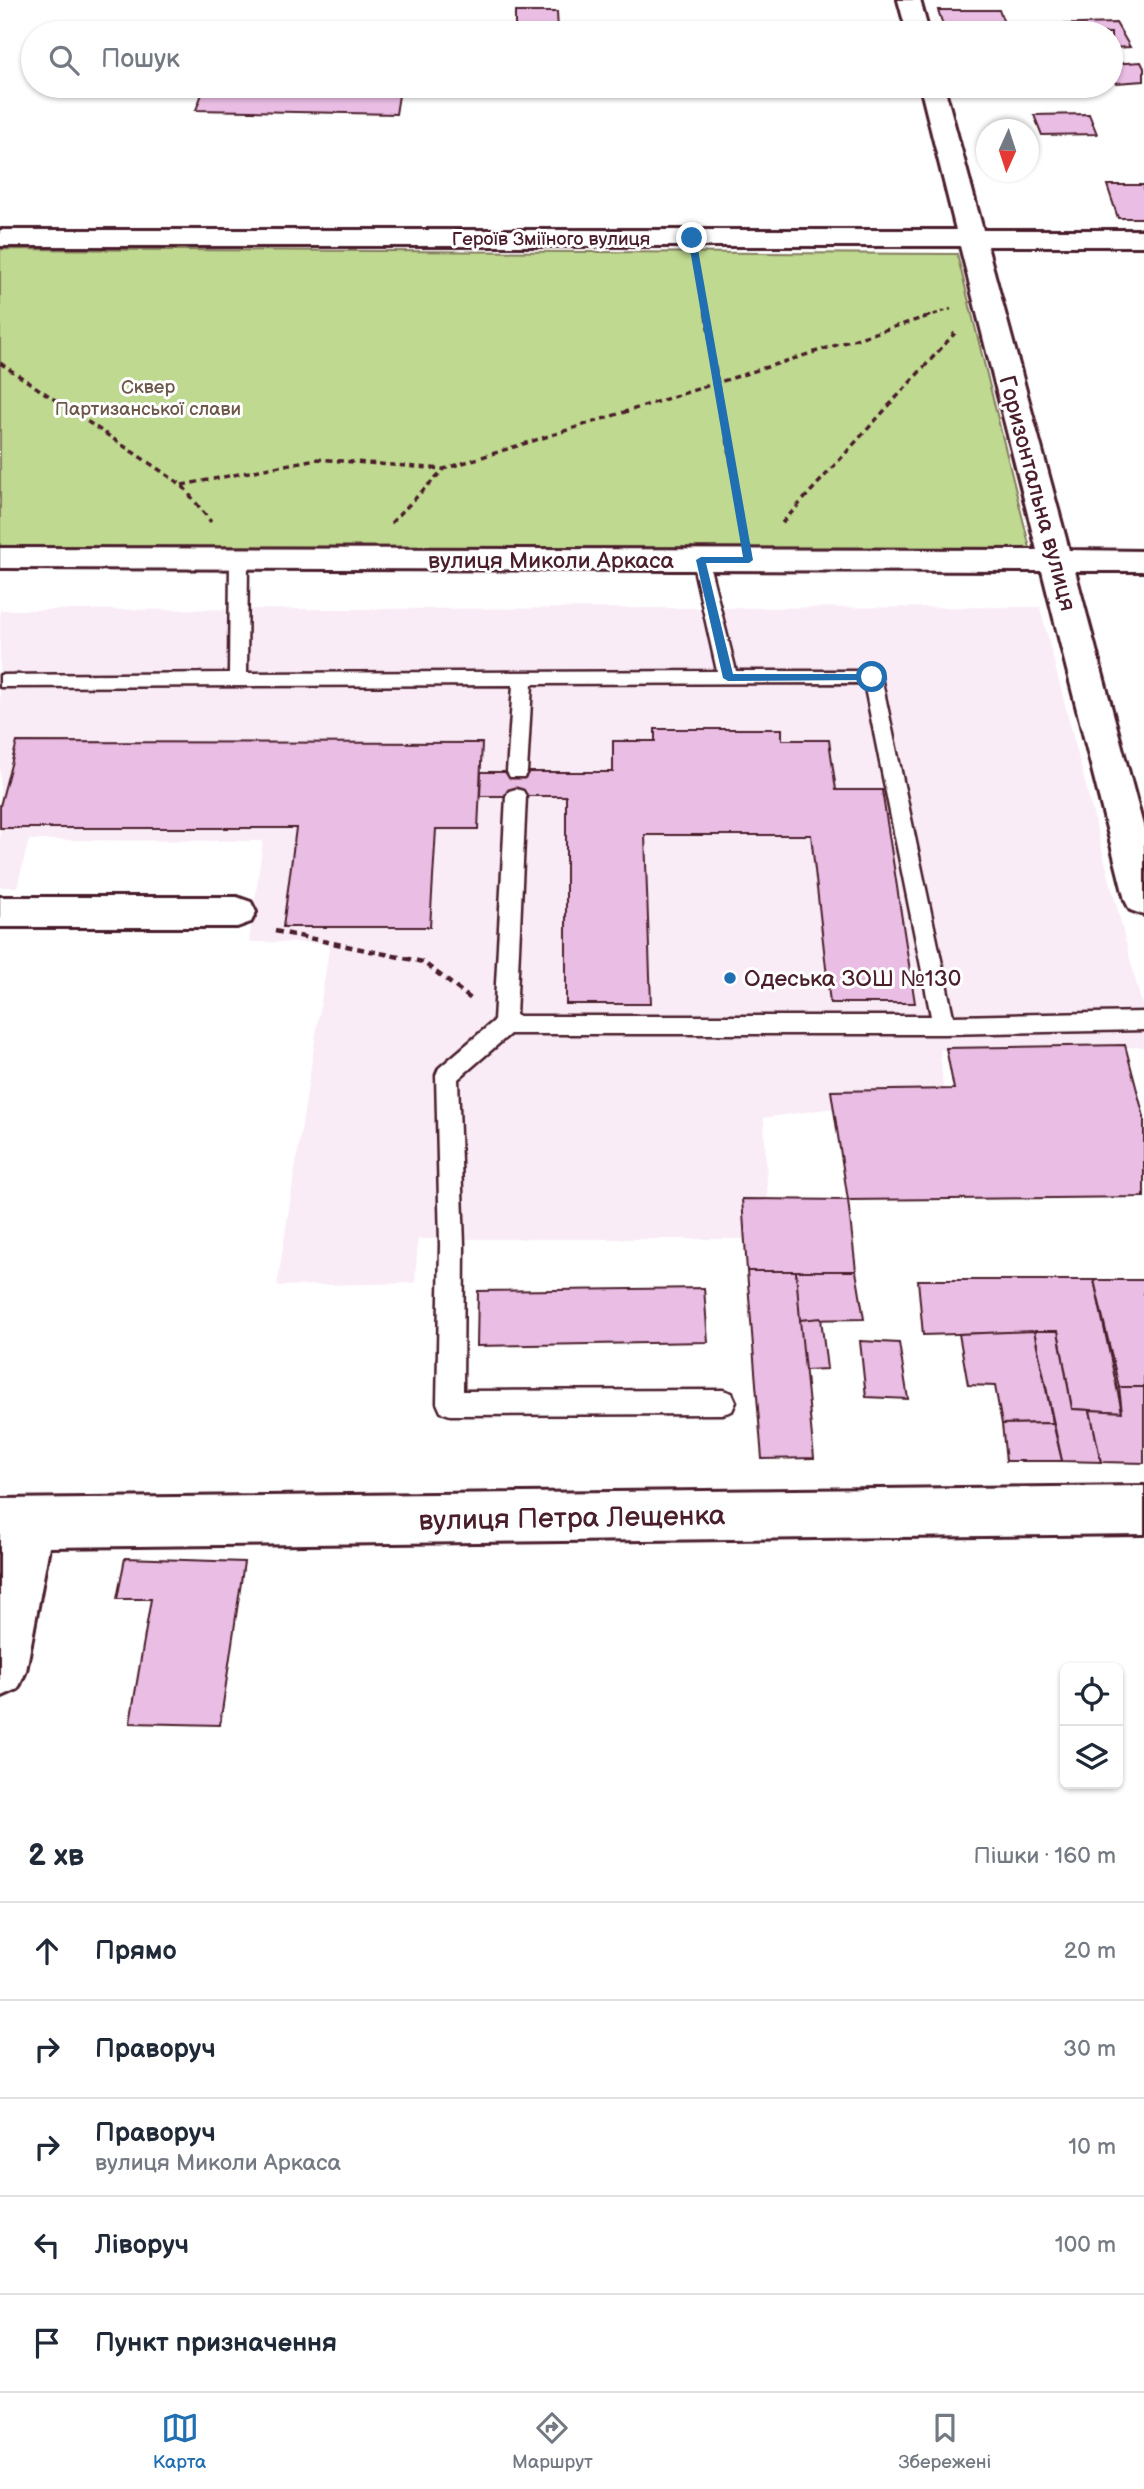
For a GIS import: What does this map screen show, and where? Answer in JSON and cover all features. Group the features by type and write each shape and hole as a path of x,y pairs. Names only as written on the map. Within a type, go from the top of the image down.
{"street":[{"path":"909,0 915,21"},
{"name":"Горизонтальна вулиця","path":"935,98 1144,900"},
{"name":"Героїв Зміїного вулиця","path":"0,238 1144,238"},
{"name":"вулиця Миколи Аркаса","path":"0,558 1144,561"},
{"path":"0,912 237,912"},
{"name":"вулиця Петра Лещенка","path":"15,1523 1144,1510"},
{"path":"0,1671 15,1523"}],"lane":[{"path":"239,559 239,681"},
{"path":"701,560 728,678"},
{"path":"0,681 872,677 944,1026"},
{"path":"505,1025 523,678"},
{"path":"723,1402 450,1403 452,1245 447,1075 505,1025 944,1026 1144,1021"}],"path":[{"path":"692,238 749,560"},
{"path":"182,485 316,460 443,469 987,298"},
{"path":"749,560 987,298"},
{"path":"0,363 182,485 239,559"},
{"path":"355,559 443,469"},
{"path":"237,912 279,933 424,962 505,1025"}],"shaded area":[{"name":"Одеська ЗОШ №130","path":"1040,607 1144,1013 1144,1047 940,1050 944,1099 840,1107 764,1118 768,1204 740,1208 746,1239 418,1239 415,1283 277,1286 330,943 249,942 263,841 29,840 17,887 0,887 0,610"}],"green space":[{"name":"Сквер Партизанської слави","path":"0,249 957,254 1030,548 0,546"}],"building":[{"path":"938,10 999,10 1003,21 942,21"},
{"path":"515,12 557,12 557,21 515,21"},
{"path":"1123,35 1130,47 1123,47"},
{"path":"1141,62 1144,81 1123,82 1123,63"},
{"path":"200,98 399,98 396,114 196,110"},
{"path":"1089,114 1097,134 1042,135 1039,119 1036,119 1034,115"},
{"path":"1107,185 1144,185 1144,218 1118,218"},
{"path":"655,729 782,729 782,740 829,740 836,790 882,790 915,1003 830,1003 811,835 645,835 651,1004 566,1004 566,796 480,796 481,772 613,772 613,741 655,741"},
{"path":"17,742 482,743 478,829 436,829 430,927 283,927 296,828 0,828 0,806"},
{"path":"1125,1045 1144,1117 1144,1197 848,1200 831,1091 954,1089 946,1048"},
{"path":"742,1199 848,1200 856,1271 747,1271"},
{"path":"747,1271 796,1271 814,1458 762,1459"},
{"path":"796,1271 856,1271 864,1319 800,1320"},
{"path":"918,1280 1094,1280 1122,1412 1072,1409 1058,1331 923,1335"},
{"path":"1094,1280 1144,1280 1144,1387 1119,1387"},
{"path":"704,1288 708,1342 477,1346 478,1291"},
{"path":"821,1318 827,1369 805,1370 800,1320"},
{"path":"1034,1331 1058,1331 1072,1409 1090,1410 1101,1462 1062,1461"},
{"path":"1034,1331 1053,1423 1002,1424 995,1386 968,1385 959,1334"},
{"path":"860,1341 899,1343 908,1399 866,1397"},
{"path":"1119,1387 1144,1387 1144,1463 1101,1462 1090,1410 1122,1412"},
{"path":"1053,1423 1062,1461 1006,1461 1002,1424"},
{"path":"125,1558 244,1562 220,1725 130,1723 151,1599 117,1599"}],"place":[{"name":"Одеська ЗОШ №130","path":"730,978"}],"route":[{"path":"692,238 749,560 701,560 728,678 872,677"}]}
